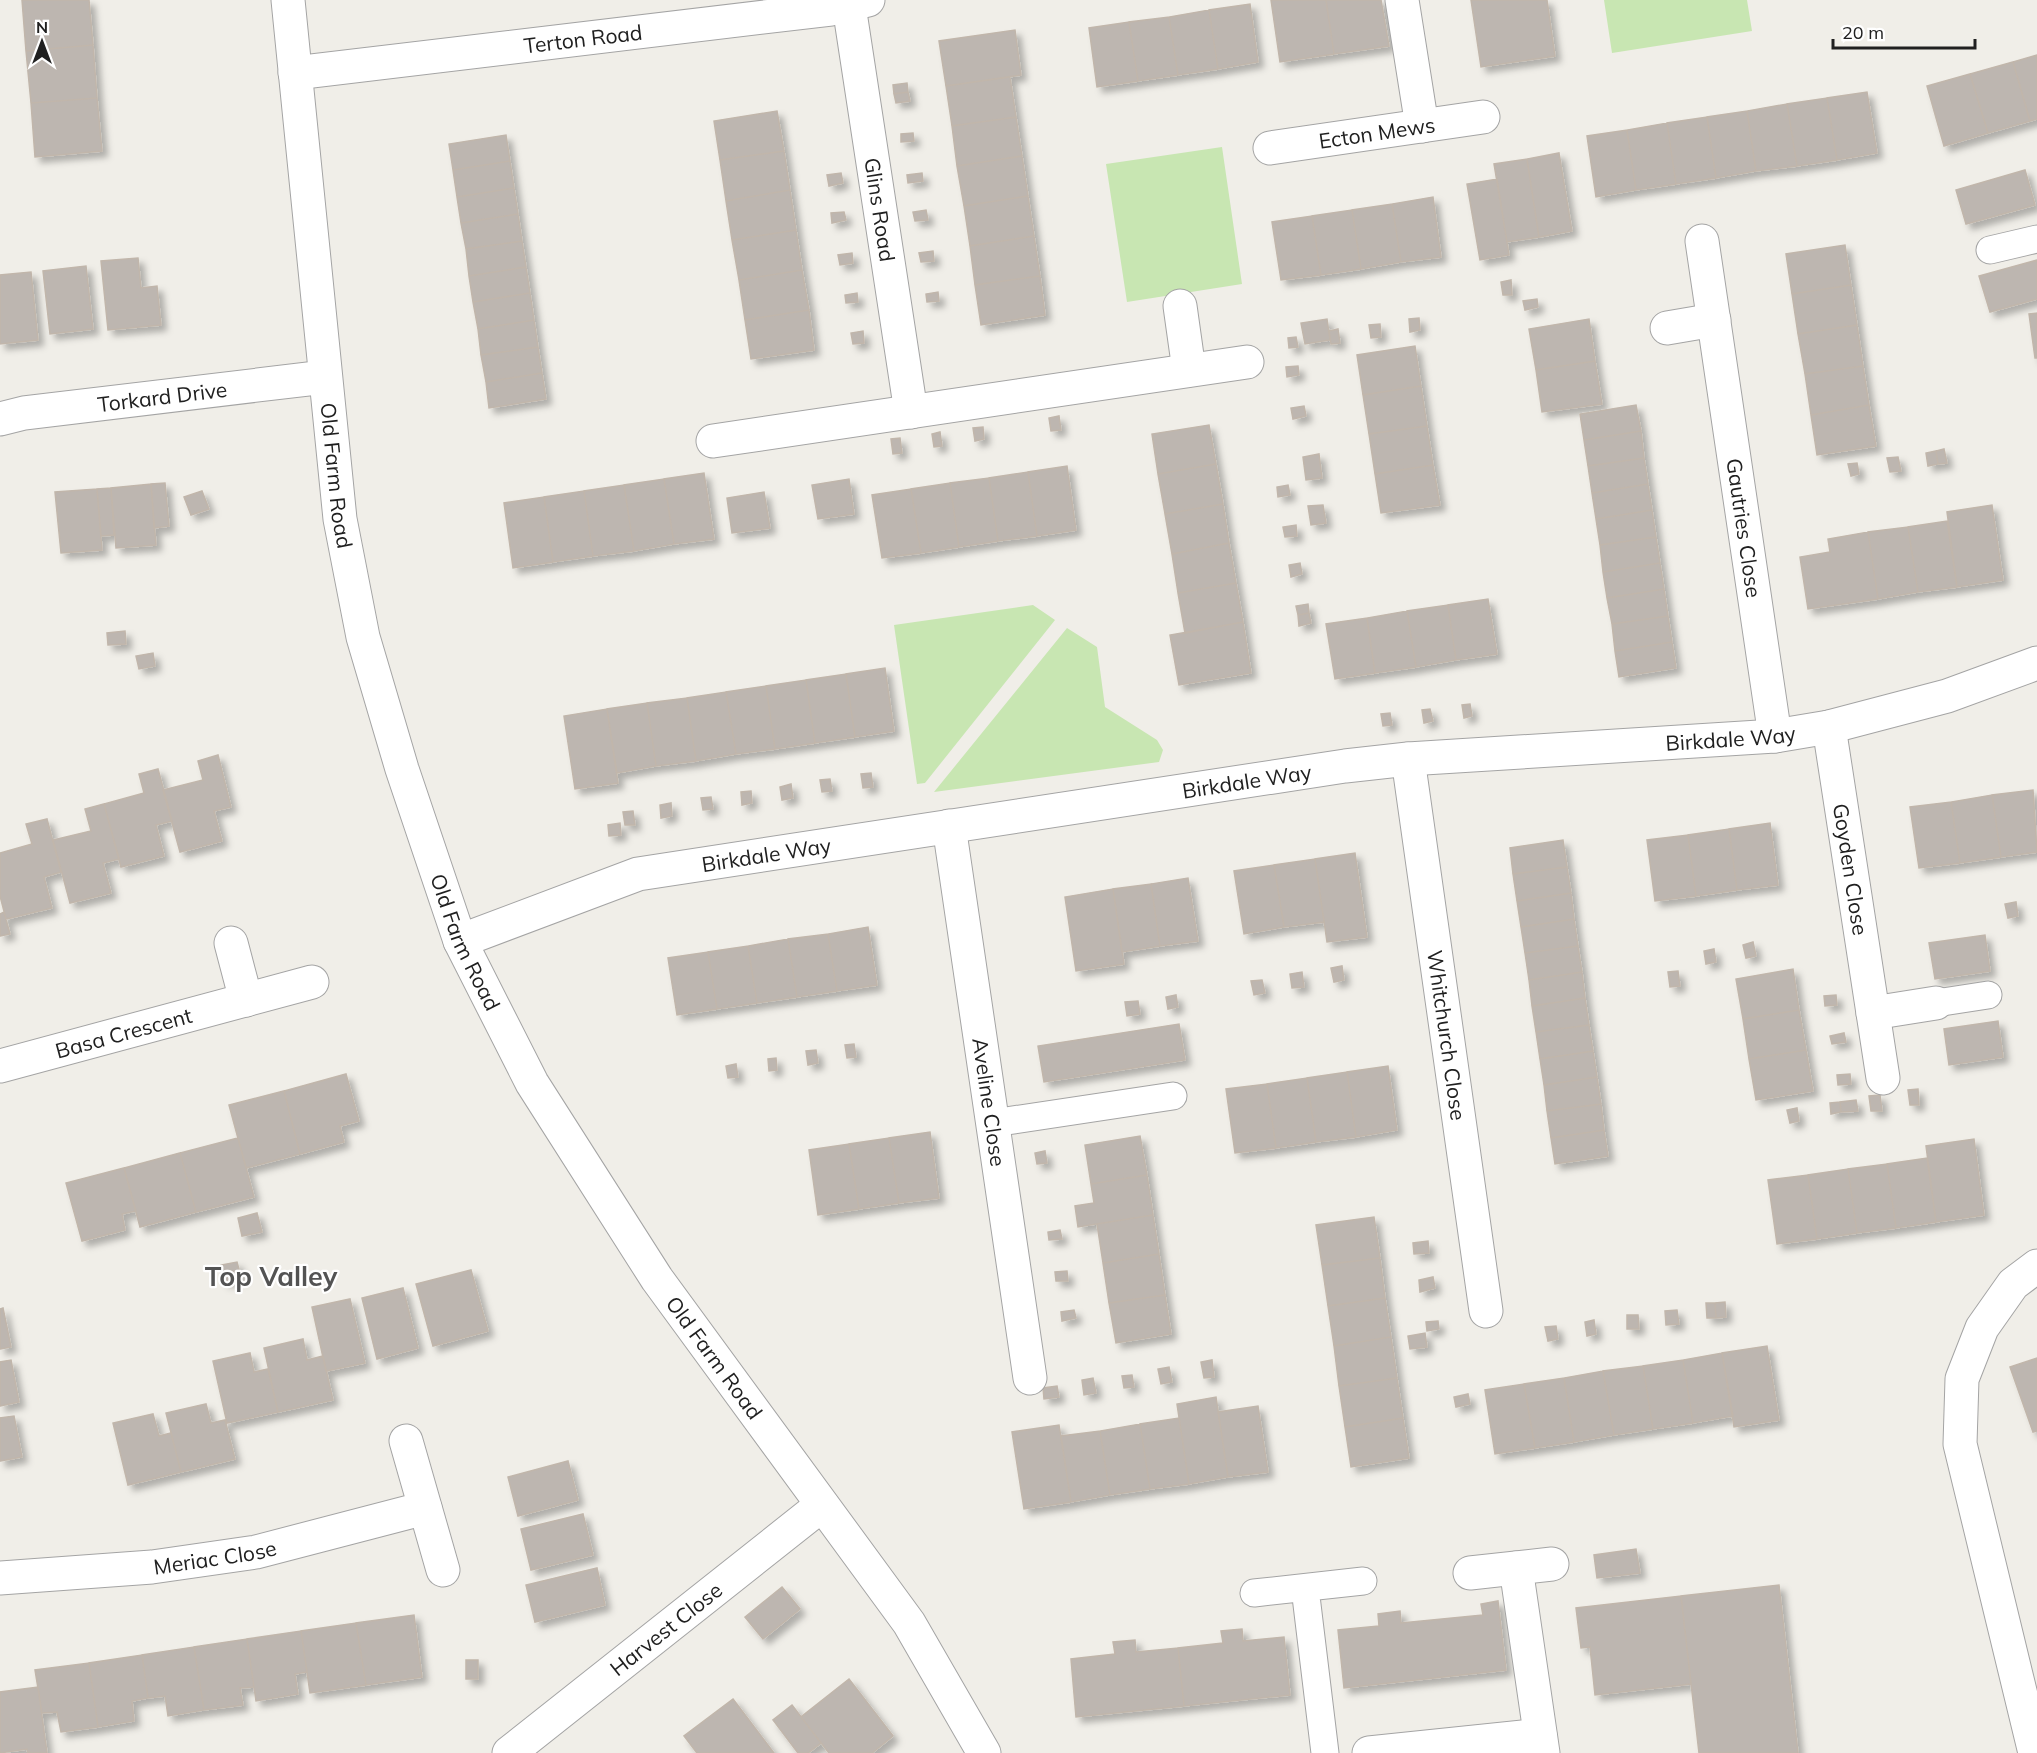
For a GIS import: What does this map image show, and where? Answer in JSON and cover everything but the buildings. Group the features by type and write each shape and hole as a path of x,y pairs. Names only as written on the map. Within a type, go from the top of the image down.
{"street":[{"name":"Old Farm Road","path":"288,0 340,519 363,638 402,769 460,941 532,1083 651,1269 909,1623 984,1753"},
{"path":"1402,0 1422,126"},
{"name":"Terton Road","path":"296,74 859,3"},
{"name":"Glins Road","path":"859,3 911,412"},
{"name":"Ecton Mews","path":"1270,148 1483,117"},
{"name":"Gautries Close","path":"1702,241 1775,736"},
{"path":"1180,306 1189,370"},
{"path":"1667,328 1713,320"},
{"path":"713,441 1247,362"},
{"name":"Torkard Drive","path":"0,419 24,413 325,377"},
{"name":"Birkdale Way","path":"460,941 638,874 1345,766 1408,759 1775,736 1829,727 1947,696 2037,663"},
{"name":"Goyden Close","path":"1829,727 1883,1078"},
{"name":"Whitchurch Close","path":"1408,759 1486,1311"},
{"name":"Aveline Close","path":"949,826 1030,1378"},
{"path":"231,943 246,1000"},
{"name":"Basa Crescent","path":"0,1066 312,982"},
{"path":"1873,1013 1936,1003"},
{"path":"2036,1748 1960,1444 1962,1379 1982,1328 2013,1284 2037,1266"},
{"path":"406,1441 443,1570"},
{"name":"Harvest Close","path":"509,1753 822,1505"},
{"name":"Meriac Close","path":"0,1578 152,1567 256,1552 425,1508"},
{"path":"1470,1573 1552,1564"},
{"path":"1369,1753 1549,1747 1516,1568"}],"lane":[{"path":"1990,250 2037,239"},
{"path":"1936,1003 1988,995"},
{"path":"993,1123 1173,1096"},
{"path":"1254,1593 1363,1581"},
{"path":"1305,1588 1325,1753"}],"green space":[{"path":"1604,0 1747,0 1752,31 1612,53"},
{"path":"1222,147 1242,284 1127,302 1106,164"},
{"path":"1033,605 1055,620 925,783 917,784 894,625"},
{"path":"1067,628 1097,647 1105,707 1157,740 1163,750 1159,762 934,792"}],"district":[{"name":"Top Valley","path":"271,1276"}]}
